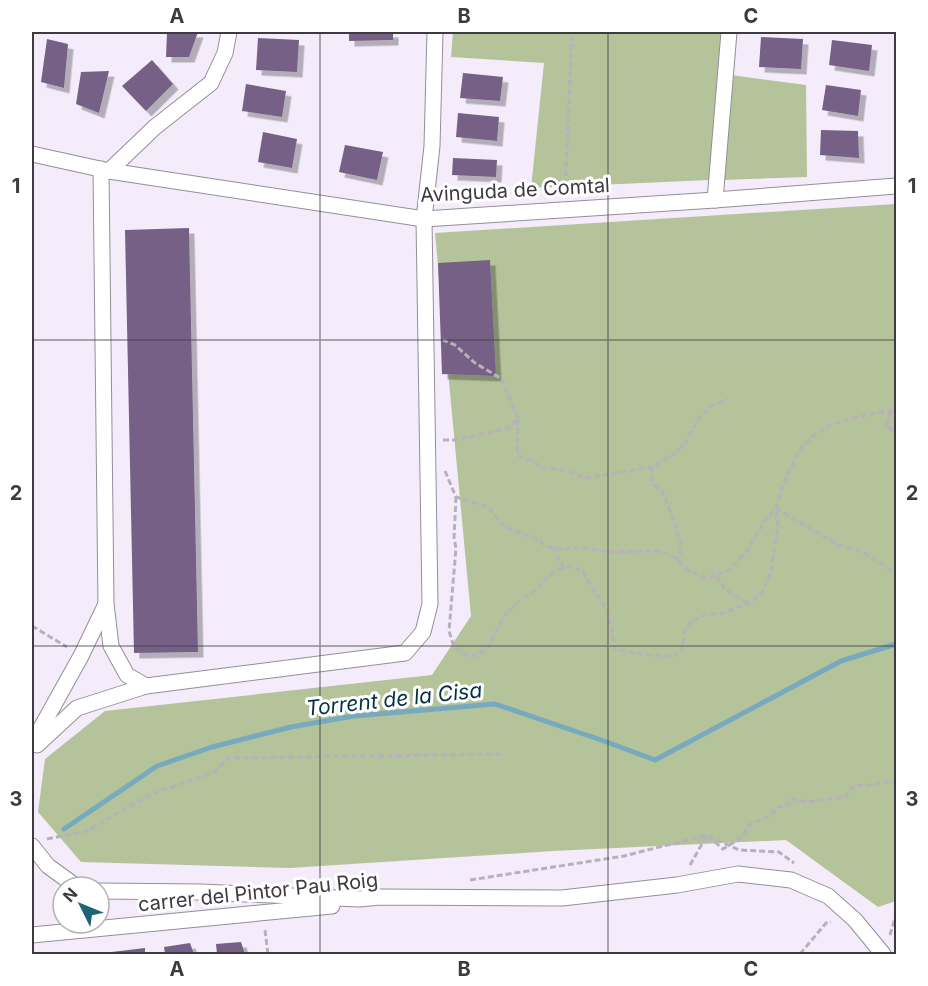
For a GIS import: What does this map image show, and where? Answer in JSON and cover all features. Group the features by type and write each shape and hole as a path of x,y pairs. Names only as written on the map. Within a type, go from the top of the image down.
{"street":[{"path":"146,686 127,675 111,645 106,604 105,170 211,83 225,53 229,32"},
{"path":"32,751 44,737 77,708 146,686 405,653 423,632 430,604 424,219 432,146 435,32"},
{"path":"714,200 729,32"},
{"name":"Avinguda de Comtal","path":"32,154 105,170 424,219 897,186"},
{"path":"32,744 81,656 106,604"},
{"path":"38,842 48,866 60,875"},
{"path":"111,891 201,892 359,899 562,898 677,885 738,874 791,880 828,896 855,920 883,954"},
{"name":"carrer del Pintor Pau Roig","path":"32,934 416,897"}],"path":[{"path":"564,196 572,32"},
{"path":"441,339 455,345 475,363 502,380 518,418 519,456 533,461 542,468 559,469 587,478 652,467 676,453 687,440 698,419 710,407 728,399"},
{"path":"890,411 886,426 897,432"},
{"path":"445,470 456,497 454,538 456,548 449,632 454,647 468,656 487,650 504,616 521,598 537,589 549,575 572,566 582,571 608,612 615,649 646,656 674,656 682,651 686,631 691,621 705,615 723,613 760,596 771,572 778,526 776,508 783,484 800,449 813,436 831,425 882,412 897,411"},
{"path":"443,440 454,440 506,429 518,418"},
{"path":"652,467 654,485 663,492 681,541 680,555 677,560"},
{"path":"456,497 488,507 505,527 541,541 545,546 561,549 586,548 608,552 661,551 677,560 689,571 706,578 728,571 747,551 764,522 776,508"},
{"path":"776,508 838,545 861,551 897,573"},
{"path":"553,547 564,568"},
{"path":"716,576 726,590 748,603"},
{"path":"32,626 81,656"},
{"path":"38,842 87,831 160,791 213,773 229,758 504,754"},
{"path":"707,834 723,849 742,837 749,825 770,816 778,807 789,805 792,799 807,802 836,799 845,797 855,785 897,781"},
{"path":"686,872 707,834"},
{"path":"462,884 472,879 624,856 707,834"},
{"path":"729,845 739,850 779,852 796,864"},
{"path":"262,912 268,954"},
{"path":"800,954 826,923 855,920"}],"green space":[{"path":"453,32 721,32 709,180 531,188 544,63 451,57"},
{"path":"731,75 806,85 807,177 721,180"},
{"path":"896,204 896,901 878,907 786,840 553,851 290,868 81,862 38,812 45,759 105,711 432,675 471,616 435,233"}],"building":[{"path":"167,32 198,32 189,57 166,57"},
{"path":"349,32 393,32 393,40 349,41"},
{"path":"761,37 803,39 801,69 759,67"},
{"path":"258,38 299,40 297,72 256,70"},
{"path":"47,39 68,44 64,88 41,82"},
{"path":"832,40 872,45 869,71 829,65"},
{"path":"152,60 173,84 146,111 122,86"},
{"path":"109,71 99,113 76,104 81,72"},
{"path":"463,73 503,77 500,101 460,98"},
{"path":"246,84 286,91 282,117 242,111"},
{"path":"826,85 861,90 858,116 822,110"},
{"path":"458,113 499,117 497,141 456,137"},
{"path":"821,130 858,131 859,158 820,155"},
{"path":"263,132 297,139 292,168 258,162"},
{"path":"345,145 383,152 377,180 339,172"},
{"path":"453,158 497,160 496,177 452,175"},
{"path":"189,228 198,652 134,653 125,230"},
{"path":"490,260 496,376 442,374 438,263"},
{"path":"241,942 245,954 217,954 216,944"},
{"path":"190,943 194,954 165,954 164,947"},
{"path":"145,948 145,954 103,954 103,953"}],"waterway":[{"name":"Torrent de la Cisa","path":"64,829 157,766 212,747 291,727 354,716 495,704 655,760 841,661 896,644"}]}
